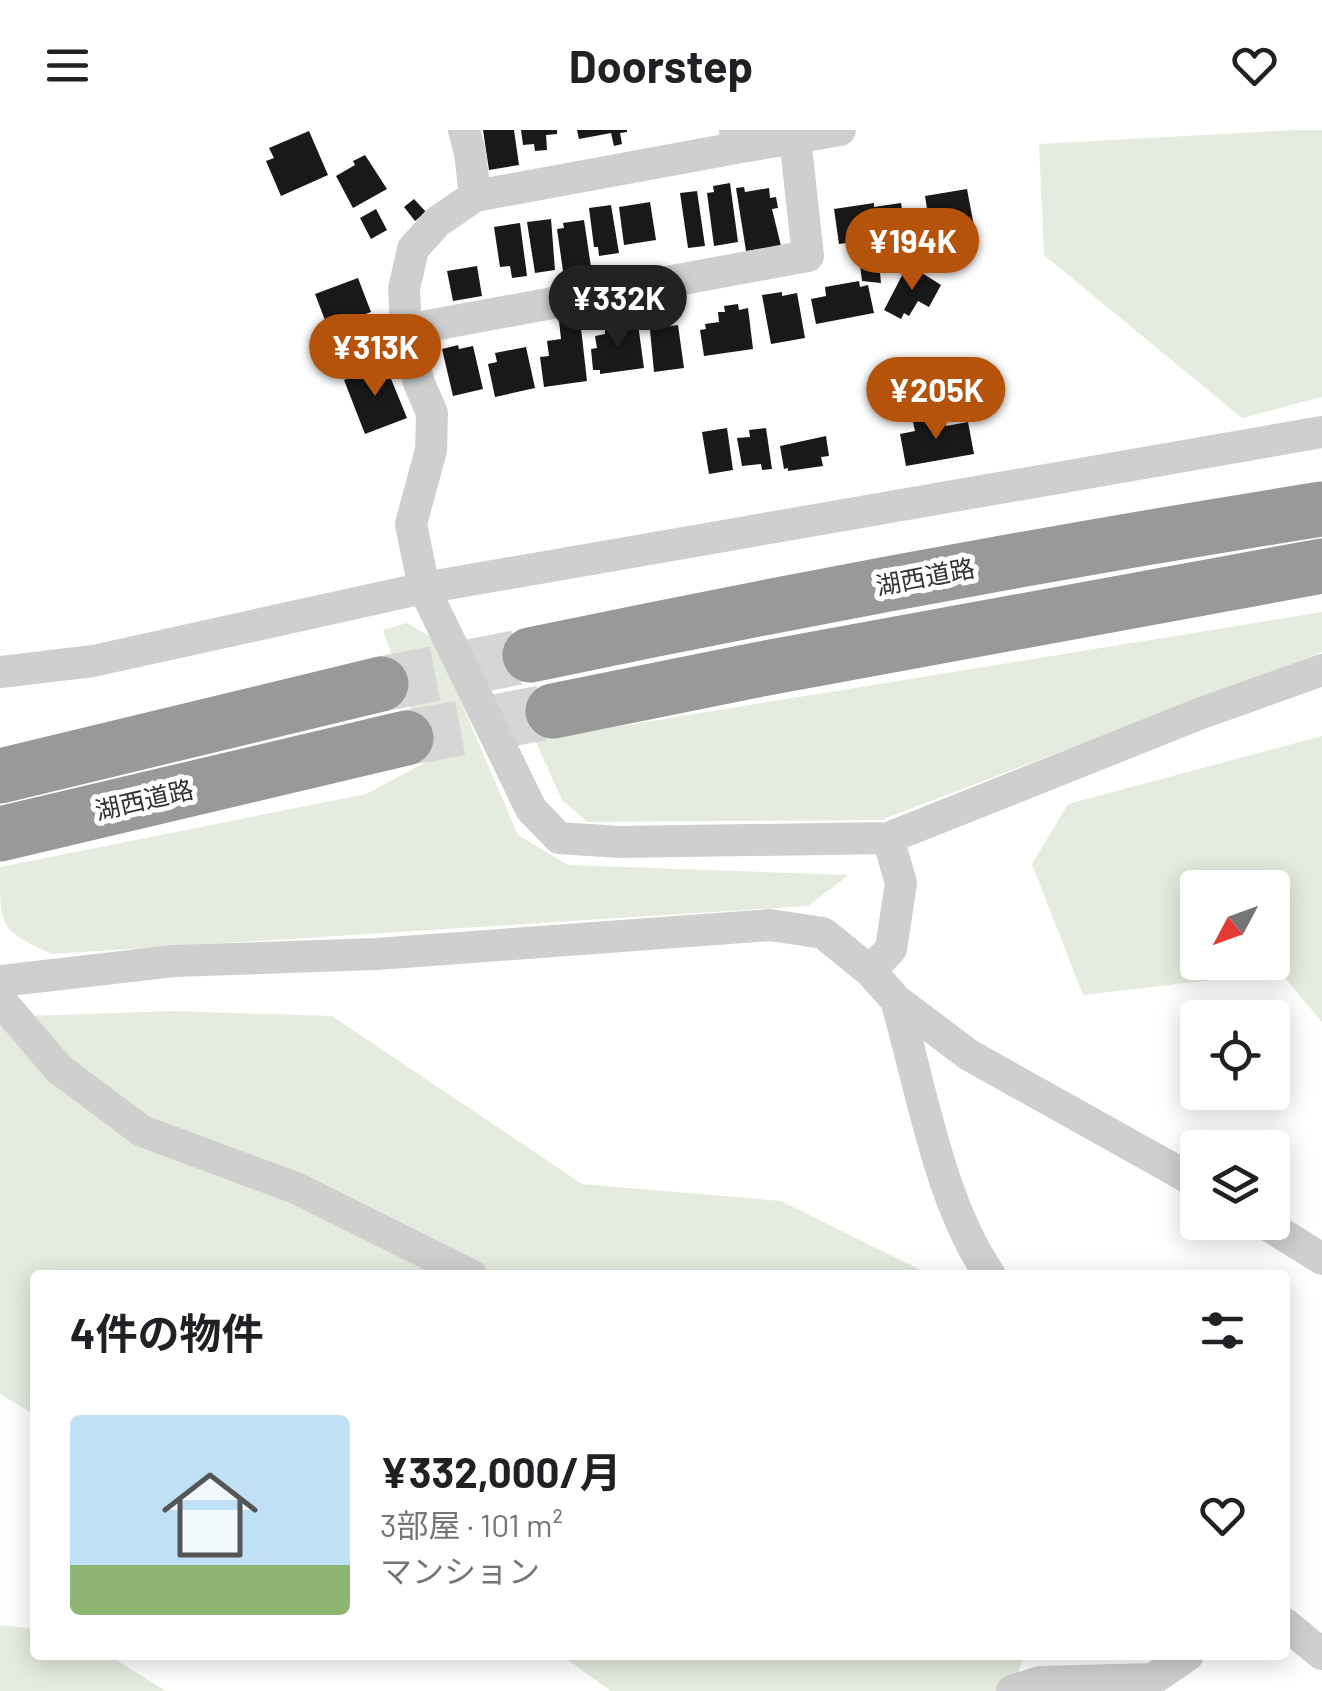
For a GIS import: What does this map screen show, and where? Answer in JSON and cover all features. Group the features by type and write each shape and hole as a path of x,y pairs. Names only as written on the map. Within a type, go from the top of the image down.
{"highway":[{"name":"湖西道路","path":"530,655 984,565 1322,509"},
{"path":"552,711 1322,566"},
{"path":"0,776 381,684"},
{"name":"湖西道路","path":"0,834 406,738"}],"street":[{"path":"464,130 475,196"},
{"path":"840,130 794,138 736,139 475,196 438,222 413,248 404,289 406,330 419,383 432,413 431,450 411,524 424,588 531,809 559,838 620,842 888,838 1199,714 1322,670"},
{"path":"406,330 808,256 794,138"},
{"path":"0,672 93,661 424,588 1322,432"},
{"path":"870,971 891,948 901,883 888,838"},
{"path":"0,981 174,961 377,954 770,925 823,932 870,971 896,1000 970,1055 1180,1173"},
{"path":"0,1000 60,1069 142,1131 296,1188 461,1270"},
{"path":"896,1000 946,1178 969,1244 987,1270"},
{"path":"1290,1239 1322,1258"},
{"path":"1290,1628 1322,1654"},
{"path":"1012,1691 1040,1682 1152,1679 1158,1683 1183,1660"}],"shaded area":[{"path":"1322,130 1322,397 1242,418 1044,255 1039,144"},
{"path":"1322,612 1322,652 881,820 587,822 562,800 535,740"},
{"path":"407,623 434,639 518,835 568,865 849,875 808,906 52,954 22,939 6,925 0,867 366,794 428,761 383,630"},
{"path":"1322,736 1322,1022 1287,980 1290,980 1290,870 1180,870 1180,980 1211,980 1083,995 1032,864 1068,804"},
{"path":"172,1011 332,1016 582,1184 781,1201 921,1270 30,1270 30,1412 0,1394 0,1017"},
{"path":"0,1625 30,1628 30,1660 116,1660 166,1691 0,1691"},
{"path":"568,1660 1022,1660 1012,1691 611,1691"}],"building":[{"path":"483,130 514,130 519,165 489,170"},
{"path":"521,130 557,130 557,134 546,135 547,150 535,151 534,144 523,145"},
{"path":"577,130 627,132 620,133 622,144 614,146 611,133 579,139"},
{"path":"309,131 328,175 281,196 266,161 274,158 269,148"},
{"path":"365,155 387,189 353,208 336,176"},
{"path":"730,183 738,242 714,246 707,193 714,192 713,186"},
{"path":"744,187 745,192 769,188 770,198 776,197 778,208 772,209 781,246 746,251 736,188"},
{"path":"967,189 974,226 931,234 925,196"},
{"path":"697,191 705,246 688,248 680,193"},
{"path":"414,199 426,212 415,221 404,207"},
{"path":"650,202 656,240 624,245 619,207"},
{"path":"874,203 874,207 901,203 906,235 839,244 834,209"},
{"path":"611,205 619,253 599,256 598,247 594,247 589,208"},
{"path":"376,209 387,230 371,239 360,218"},
{"path":"551,219 555,270 535,273 527,222"},
{"path":"584,220 591,267 582,268 584,279 578,280 576,269 563,271 557,229 564,228 563,223"},
{"path":"520,223 527,276 512,278 510,266 500,267 494,227"},
{"path":"951,238 952,245 939,247 938,239"},
{"path":"879,263 881,283 862,281 860,265"},
{"path":"908,264 941,285 929,307 918,301 909,316 904,313 901,319 884,310"},
{"path":"477,266 482,296 453,301 447,271"},
{"path":"358,278 371,312 328,328 315,294"},
{"path":"859,281 860,287 868,285 874,313 816,324 811,299 826,296 825,287"},
{"path":"782,292 782,296 797,293 805,338 771,344 762,295"},
{"path":"738,304 739,310 748,308 753,349 704,356 700,330 706,329 705,324 719,322 718,312 725,312 724,306"},
{"path":"580,319 587,381 544,387 540,357 549,356 547,341 561,339 559,321"},
{"path":"649,320 655,320 656,328 678,325 684,368 654,372"},
{"path":"638,324 644,368 600,374 600,370 593,370 591,349 597,348 595,336 605,334 605,329"},
{"path":"458,345 459,349 473,346 483,389 453,396 442,349"},
{"path":"526,347 535,388 495,397 488,364 497,362 495,353"},
{"path":"385,364 407,418 365,434 344,380"},
{"path":"944,416 946,426 968,422 974,454 906,466 900,434 915,431 913,422"},
{"path":"727,428 733,470 709,474 702,432"},
{"path":"766,428 772,469 762,470 761,464 742,466 737,438 750,437 749,430"},
{"path":"826,436 829,456 821,457 823,466 784,469 780,446"}],"tunnel":[{"path":"381,684 530,655"},
{"path":"406,738 553,711"}]}
